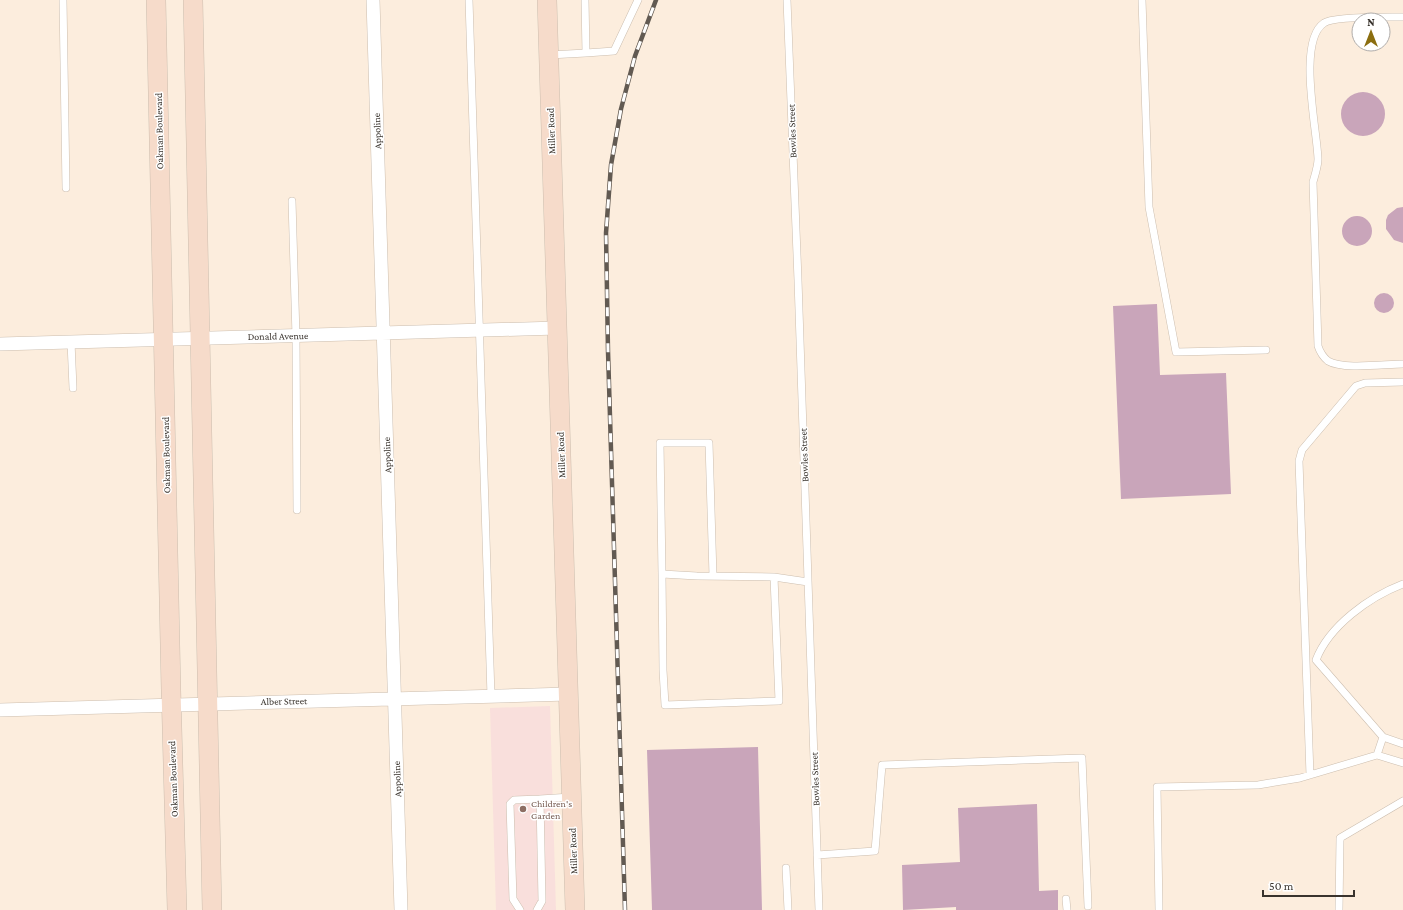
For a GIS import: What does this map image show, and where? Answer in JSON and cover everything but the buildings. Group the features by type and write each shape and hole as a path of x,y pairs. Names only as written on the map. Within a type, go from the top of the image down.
{"street":[{"name":"Oakman Boulevard","path":"156,0 171,705 178,910"},
{"path":"193,0 212,910"},
{"name":"Appoline","path":"373,0 401,910"},
{"name":"Miller Road","path":"547,0 575,910"},
{"name":"Donald Avenue","path":"0,344 557,328"},
{"name":"Alber Street","path":"0,710 568,694"}],"lane":[{"path":"63,0 66,188"},
{"path":"469,0 491,696"},
{"path":"585,0 586,53"},
{"path":"549,55 614,51 638,0"},
{"name":"Bowles Street","path":"787,0 818,910"},
{"path":"1142,0 1149,207 1176,352 1266,350"},
{"path":"1403,17 1338,19 1324,22 1314,32 1310,49 1310,74 1318,160 1313,182 1318,346 1322,354 1329,361 1339,365 1354,366 1403,364"},
{"path":"292,200 296,336 298,510"},
{"path":"71,342 73,388"},
{"path":"1310,775 1299,461 1302,450 1356,386 1365,383 1403,382"},
{"path":"713,576 709,443 660,443 663,670 665,705 779,701 774,577"},
{"path":"662,574 774,577 808,582"},
{"path":"1316,660 1321,648 1344,621 1384,592 1403,584"},
{"path":"1306,663 1316,660"},
{"path":"1316,660 1383,737 1403,744"},
{"path":"1377,755 1383,737"},
{"path":"1159,910 1157,787 1258,785 1281,782 1377,755 1403,763"},
{"path":"817,856 875,851 882,765 1082,758 1088,906"},
{"path":"520,910 513,899 510,804 514,800 571,797"},
{"path":"537,910 542,901 540,799"},
{"path":"1339,910 1340,838 1403,801"},
{"path":"786,868 788,910"},
{"path":"1066,899 1067,910"}],"shaded area":[{"name":"Children's Garden","path":"550,706 556,910 496,910 490,708"}],"railway":[{"path":"625,910 608,351 606,233 611,165 621,109 635,56 656,0"}],"place":[{"name":"Children's Garden","path":"523,809"}]}
